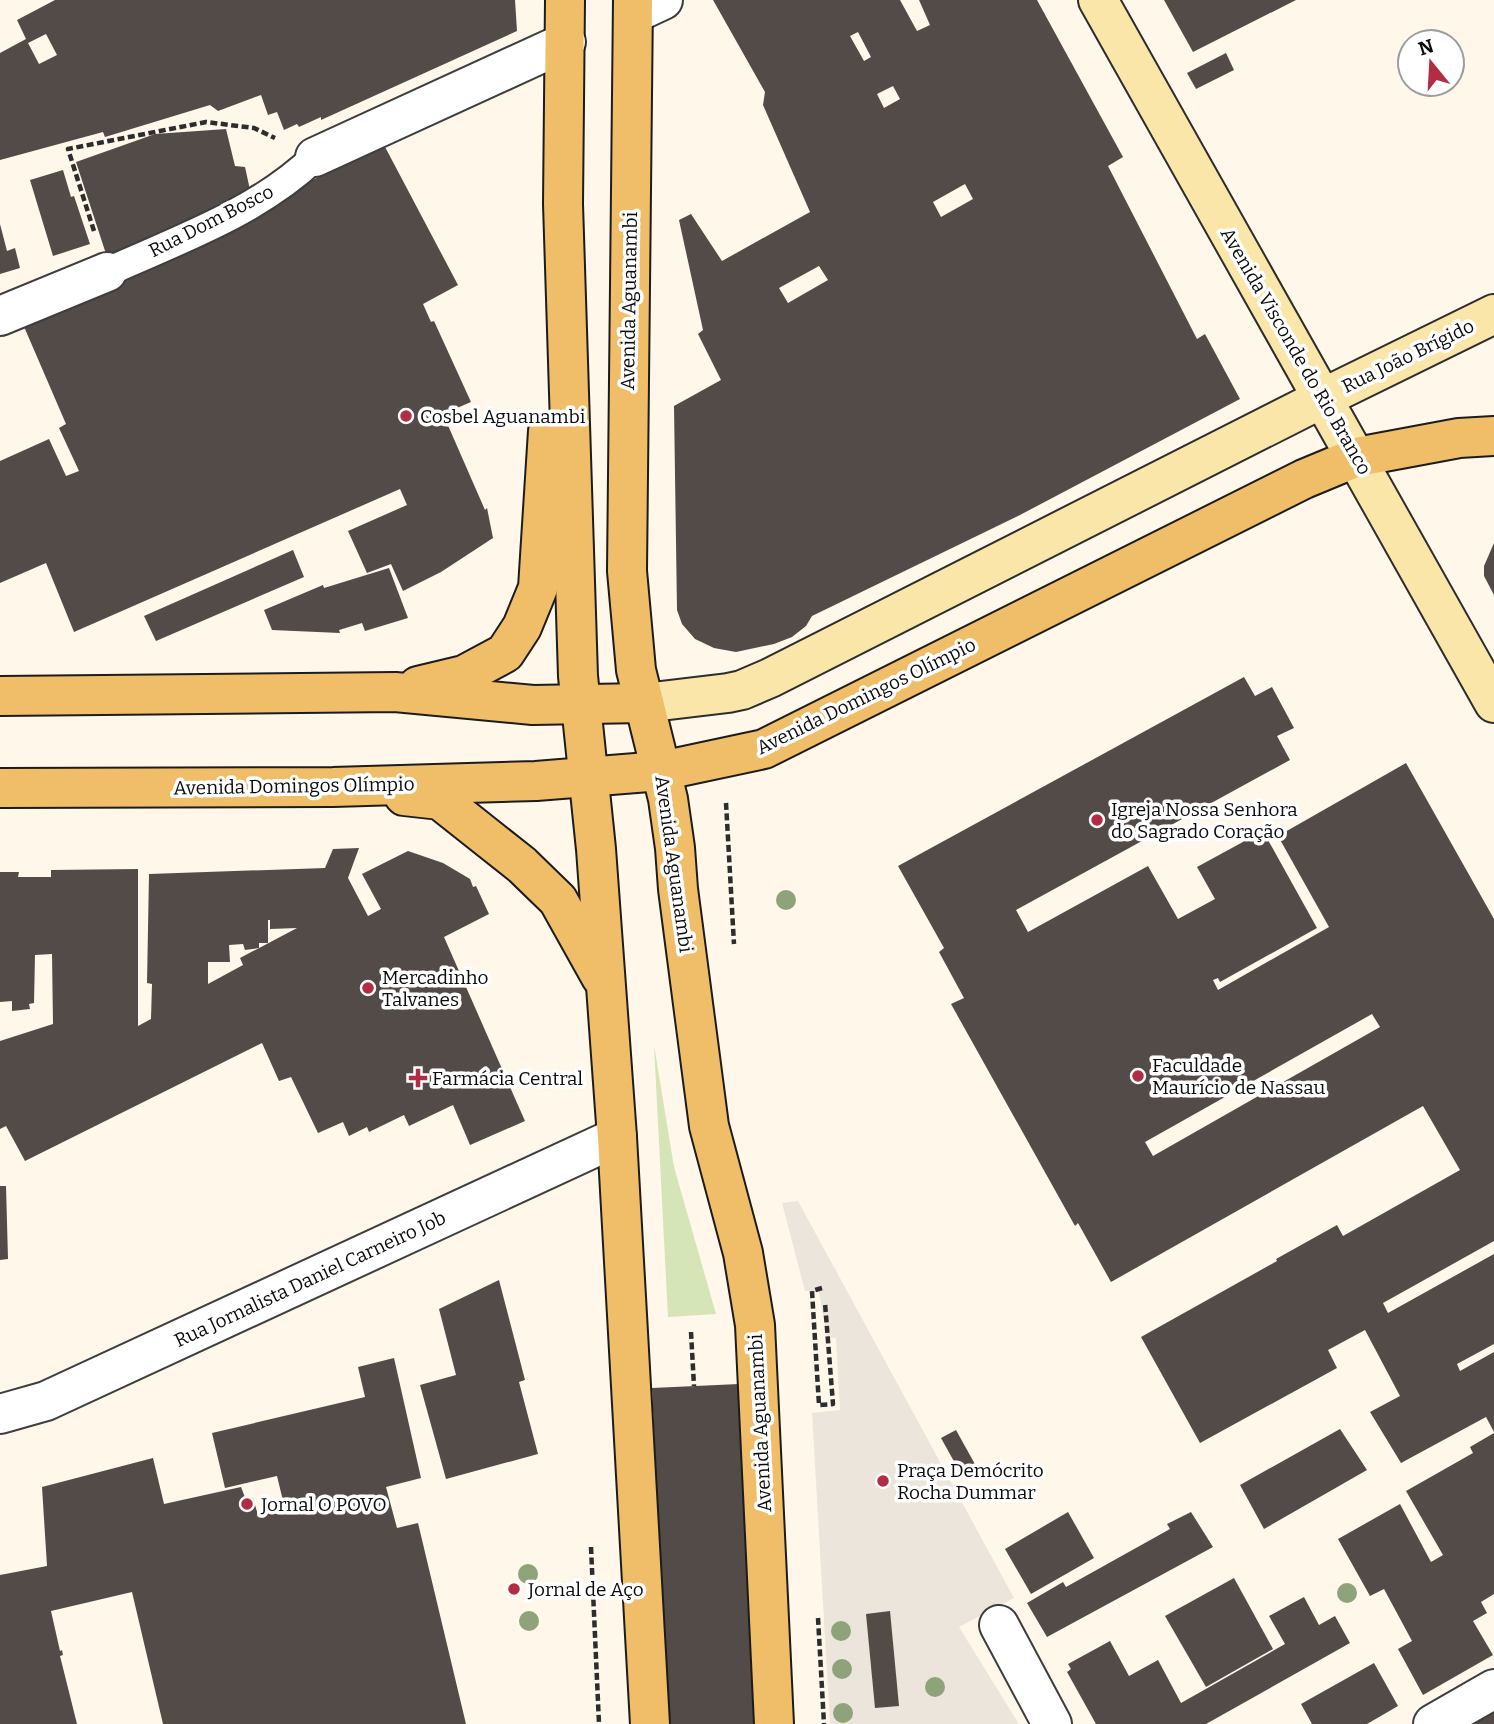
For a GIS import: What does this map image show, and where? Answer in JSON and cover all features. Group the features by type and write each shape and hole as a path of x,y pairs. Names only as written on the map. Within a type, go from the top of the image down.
{"main road":[{"path":"395,692 464,675 505,653 522,627 538,588 562,204 565,0"},
{"name":"Avenida Visconde do Rio Branco","path":"1098,0 1494,703"},
{"name":"Avenida Aguanambi","path":"643,5 626,571 636,670 661,771 675,848 709,1126 743,1253 755,1325 774,1724"},
{"path":"562,204 578,676 607,988 650,1724"},
{"name":"Rua João Brígido","path":"1323,398 1494,314"},
{"path":"0,696 395,692 533,705 582,706 644,703 735,691 770,678 1323,398"},
{"name":"Avenida Domingos Olímpio","path":"0,788 333,787 527,782 661,771 764,749 1304,479 1357,457 1459,438 1494,436"},
{"path":"333,787 440,800 502,848 558,900 607,988"}],"street":[{"name":"Rua Dom Bosco","path":"316,158 566,42"},
{"name":"Rua Dom Bosco","path":"0,316 107,272"},
{"name":"Rua Jornalista Daniel Carneiro Job","path":"0,1414 46,1401 617,1137"},
{"path":"999,1625 1052,1724"},
{"path":"1433,1724 1494,1689"}],"lane":[{"name":"Rua Dom Bosco","path":"107,272 227,218 294,178 316,158"}],"path":[{"path":"107,272 68,149 206,122 254,128 316,158"},
{"path":"730,847 734,956"},
{"path":"822,1288 812,1292 819,1405 833,1404 825,1303"},
{"path":"802,1322 815,1321"},
{"path":"691,1332 694,1387"}],"green space":[{"path":"654,1045 674,1167 716,1314 668,1317"}],"shaded area":[{"name":"Praça Demócrito Rocha Dummar","path":"798,1201 1014,1598 959,1627 1019,1724 830,1724 812,1413 840,1410 836,1338 827,1338 819,1292 805,1291 782,1203"}],"building":[{"path":"55,0 515,0 517,31 321,120 321,117 299,127 297,124 284,130 277,112 268,115 261,95 218,111 210,105 105,137 103,132 0,160 0,53 26,39 17,20","holes":["46,34 57,55 39,64 28,43"]},
{"path":"713,0 900,0 917,31 930,25 919,0 1037,0 1123,157 1108,166 1197,339 1205,334 1240,399 1020,515 812,616 806,626 792,637 774,644 736,652 714,648 695,639 682,624 677,610 674,406 721,380 698,334 703,330 679,220 691,214 722,261 810,212 763,105 765,92","holes":["858,32 871,57 864,61 850,36","893,86 900,99 884,108 877,94","965,184 973,199 941,217 933,202","819,266 828,280 788,303 779,288"]},
{"path":"1164,0 1296,0 1193,52"},
{"path":"1226,53 1234,70 1196,89 1187,73"},
{"path":"226,129 235,166 245,167 252,199 108,260 76,162 155,134"},
{"path":"384,145 458,285 423,304 431,322 434,321 471,402 443,414 485,510 487,508 493,538 441,572 403,591 391,564 367,573 348,531 407,505 400,489 74,632 46,563 0,583 0,461 49,439 66,476 79,471 59,428 66,424 22,322"},
{"path":"63,170 90,244 53,256 30,180"},
{"path":"0,224 7,251 15,248 20,268 0,274"},
{"path":"1494,543 1494,595 1484,576 1484,566"},
{"path":"293,550 304,577 156,641 144,616"},
{"path":"389,568 408,618 365,631 362,623 339,630 340,633 272,630 264,610 323,585 324,588"},
{"path":"1244,677 1255,696 1272,687 1294,728 1277,736 1290,760 1016,910 1028,932 1148,866 1178,919 1215,899 1197,867 1263,831 1317,928 1220,982 1218,978 1213,980 1218,990 1329,927 1278,836 1406,763 1494,919 1494,1241 1383,1303 1388,1313 1494,1254 1494,1344 1457,1364 1460,1371 1494,1352 1494,1432 1486,1417 1401,1463 1370,1412 1400,1396 1365,1330 1328,1350 1337,1368 1200,1443 1141,1337 1337,1225 1343,1236 1460,1170 1423,1106 1111,1282 1078,1223 1075,1226 951,1004 964,998 939,952 944,948 898,866","holes":["1372,1014 1380,1027 1153,1156 1145,1142"]},
{"path":"359,848 348,878 368,916 381,909 362,874 408,851 443,863 470,879 473,887 476,886 489,914 444,937 525,1121 470,1145 453,1105 409,1126 404,1115 369,1132 367,1127 349,1136 343,1122 318,1133 291,1077 279,1081 262,1043 25,1161 6,1126 0,1129 0,1041 53,1024 52,954 35,955 34,1003 29,1004 30,1009 12,1011 12,1001 0,1002 0,872 19,872 18,877 51,877 51,870 138,869 138,1026 151,1019 152,984 147,983 149,874 325,868 333,849","holes":["268,920 270,929 297,928 259,948 259,943 268,943","243,944 245,950 259,948 240,958 243,965 208,984 208,962 230,962 229,945"]},
{"path":"0,1186 6,1186 8,1259 0,1260"},
{"path":"499,1280 525,1380 519,1382 538,1454 446,1479 420,1385 456,1375 439,1309"},
{"path":"394,1358 421,1478 386,1487 397,1528 418,1523 466,1724 163,1724 132,1592 51,1611 77,1724 0,1724 0,1575 47,1566 42,1487 153,1458 164,1504 241,1487 246,1500 253,1498 258,1515 285,1509 277,1476 225,1488 212,1433 365,1397 358,1367"},
{"path":"739,1384 755,1724 668,1724 652,1388"},
{"path":"1340,1429 1367,1470 1264,1529 1240,1485"},
{"path":"956,1430 976,1466 961,1474 941,1438"},
{"path":"1494,1433 1494,1594 1481,1602 1487,1613 1473,1621 1493,1655 1423,1695 1398,1649 1412,1641 1384,1589 1370,1596 1338,1539 1400,1504 1431,1562 1443,1555 1406,1491 1473,1453 1470,1447"},
{"path":"1068,1512 1094,1558 1031,1594 1005,1549"},
{"path":"1191,1512 1213,1547 1047,1637 1027,1603 1063,1582 1066,1587 1170,1529 1167,1524"},
{"path":"1234,1578 1273,1649 1206,1687 1165,1616"},
{"path":"1304,1597 1319,1625 1335,1616 1350,1643 1206,1724 1096,1724 1067,1672 1071,1669 1068,1664 1110,1641 1129,1676 1158,1660 1181,1703 1285,1644 1269,1616"},
{"path":"890,1611 899,1706 875,1708 866,1614"},
{"path":"1374,1663 1398,1706 1367,1724 1312,1724 1301,1704"},
{"path":"1494,1711 1494,1724 1470,1724"}],"place":[{"name":"Cosbel Aguanambi","path":"406,416"},
{"name":"Igreja Nossa Senhora do Sagrado Coração","path":"1097,820"},
{"name":"Mercadinho Talvanes","path":"368,988"},
{"name":"Faculdade Maurício de Nassau","path":"1138,1076"},
{"name":"Farmácia Central","path":"418,1078"},
{"name":"Praça Demócrito Rocha Dummar","path":"883,1481"},
{"name":"Jornal O POVO","path":"247,1504"},
{"name":"Jornal de Aço","path":"514,1589"}]}
